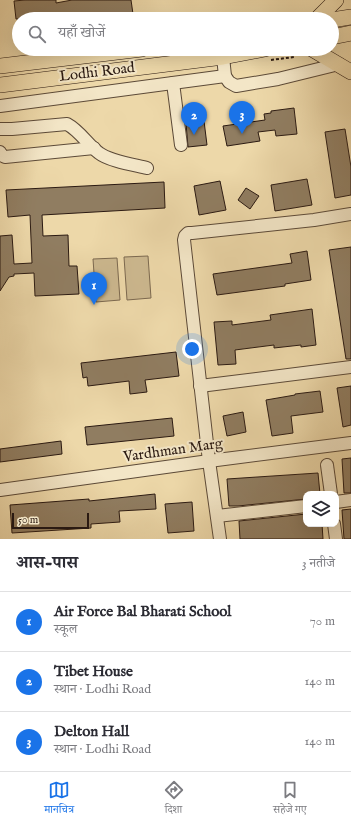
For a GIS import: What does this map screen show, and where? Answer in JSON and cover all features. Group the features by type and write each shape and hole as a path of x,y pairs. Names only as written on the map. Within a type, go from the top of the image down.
{"main road":[{"path":"324,12 336,0"},
{"path":"339,19 351,17"},
{"path":"339,36 351,33"},
{"path":"0,66 84,56"},
{"name":"Lodhi Road","path":"0,84 228,56"},
{"path":"324,56 345,68"}],"street":[{"path":"223,57 225,76 229,82 236,86 345,68"},
{"path":"0,106 225,76"},
{"path":"173,83 181,145"},
{"path":"0,129 67,124 101,155 147,168"},
{"path":"0,152 1,155 5,157 94,148"},
{"path":"220,539 200,386 184,240 185,236 192,233 314,220 351,214"},
{"path":"200,386 351,367"},
{"name":"Vardhman Marg","path":"0,490 351,443"},
{"path":"326,465 330,491"},
{"path":"339,502 351,500"},
{"path":"217,516 303,506"},
{"path":"334,527 336,539"}],"shaded area":[{"path":"148,256 151,298 127,300 124,257"},
{"path":"117,258 120,300 96,302 93,259"}],"building":[{"path":"56,0 56,3 72,0 131,0 133,12 15,12 14,1"},
{"path":"294,108 297,134 276,136 275,130 258,132 260,141 227,146 223,126 265,120 264,114 271,113 271,111"},
{"path":"204,121 207,145 188,147 186,123"},
{"path":"345,129 351,167 351,195 335,198 325,132"},
{"path":"307,179 312,205 275,211 271,185"},
{"path":"220,181 226,210 199,215 194,186"},
{"path":"164,182 165,208 42,215 43,236 68,235 69,266 77,266 79,294 35,296 34,273 14,274 14,276 9,277 0,291 0,236 12,235 14,264 32,263 30,215 8,217 6,190"},
{"path":"246,188 259,196 250,209 238,200"},
{"path":"351,247 351,359 346,359 329,250"},
{"path":"307,251 311,280 285,284 285,286 217,295 213,274 292,263 290,254"},
{"path":"312,309 316,345 274,348 274,345 235,350 236,364 218,365 214,322 232,321 232,325 271,320 270,315"},
{"path":"176,352 179,376 145,380 147,392 130,394 129,381 88,386 87,377 83,378 81,363"},
{"path":"351,386 351,425 343,427 337,388"},
{"path":"320,391 323,412 291,416 293,433 272,436 266,400"},
{"path":"243,412 246,432 227,436 223,416"},
{"path":"172,418 174,436 87,445 85,427"},
{"path":"61,441 62,454 0,462 0,449"},
{"path":"351,458 351,493 344,493 342,459"},
{"path":"318,473 320,491 303,491 303,499 229,506 227,479"},
{"path":"155,494 156,509 119,511 120,522 91,524 91,528 12,533 10,505 89,499 89,501"},
{"path":"192,502 194,531 168,533 165,504"},
{"path":"351,509 351,539 344,539 342,510"},
{"path":"303,514 303,527 322,527 323,539 240,539 239,521"}],"place":[{"name":"Delton Hall","path":"242,134"},
{"name":"Tibet House","path":"194,135"},
{"name":"Air Force Bal Bharati School","path":"94,305"}]}
